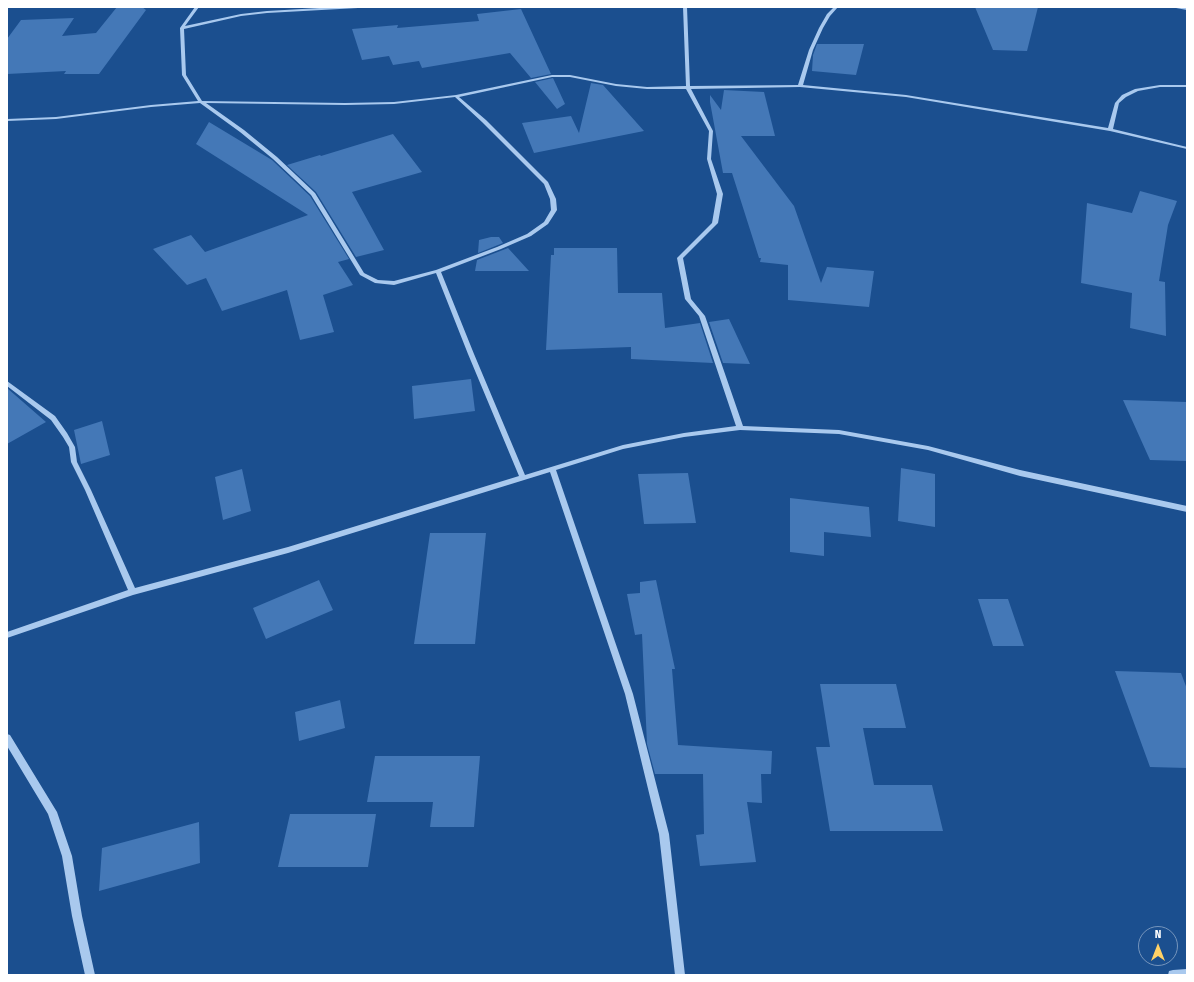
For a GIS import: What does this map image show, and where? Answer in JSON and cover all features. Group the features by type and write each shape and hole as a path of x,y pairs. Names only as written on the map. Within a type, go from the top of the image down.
{"street":[{"path":"197,7 182,28 184,75 201,102 242,131 275,158 313,194 362,274 377,282 394,283 438,271 529,235 546,223 554,210 553,199 546,183 484,121 456,96"},
{"path":"182,28 241,15 267,12 358,7"},
{"path":"685,7 688,88 711,131 709,159 720,194 715,223 680,258 688,300 702,316 740,428"},
{"path":"800,86 810,50 828,15 835,7"},
{"path":"1176,7 1187,9"},
{"path":"7,120 56,118 151,106 201,102 345,104 394,102 456,96 552,76 570,76 616,85 648,88 800,86 906,96 1110,130 1187,148"},
{"path":"1110,130 1117,103 1124,96 1137,90 1160,86 1187,86"},
{"path":"438,271 523,478"},
{"path":"7,383 53,418 65,435 72,447 74,462 133,592"},
{"path":"7,635 133,592 288,550 623,447 684,435 740,428 839,432 928,448 1020,474 1187,509"},
{"path":"552,468 629,694 664,834 680,975"},
{"path":"7,738 52,812 67,856 90,975"},
{"path":"1174,975 1187,974"}],"building":[{"path":"117,7 142,7 146,10 99,74 64,74 66,71 7,74 7,39 21,20 74,18 62,36 96,33"},
{"path":"975,7 1038,7 1027,51 993,50"},
{"path":"521,9 551,74 531,78 510,53 422,68 419,61 393,65 389,56 362,60 352,29 398,25 397,28 479,21 477,14"},
{"path":"817,44 864,44 856,75 812,71 813,55"},
{"path":"553,78 565,104 557,109 535,82"},
{"path":"591,83 603,85 644,131 534,153 522,123 571,116 579,133"},
{"path":"724,90 764,92 775,136 741,136 794,206 821,283 827,267 874,271 869,307 788,300 788,265 760,262 761,258 759,258 732,173 723,173 710,95 721,110"},
{"path":"209,122 272,160 310,196 349,259 338,262 353,285 323,295 334,332 300,340 287,290 222,311 206,278 187,285 153,249 191,235 205,252 308,215 196,144"},
{"path":"393,134 422,172 352,192 384,250 356,257 316,192 287,165"},
{"path":"1140,191 1177,201 1168,225 1159,281 1165,282 1166,336 1130,328 1132,293 1081,283 1087,203 1132,213"},
{"path":"499,237 503,243 478,253 479,240"},
{"path":"508,248 529,271 475,271 477,260"},
{"path":"554,248 617,248 618,293 662,293 665,328 700,323 713,363 631,359 631,347 546,350 551,255 554,255"},
{"path":"729,319 750,364 723,363 709,322"},
{"path":"471,379 475,411 414,419 412,386"},
{"path":"7,388 46,422 7,444"},
{"path":"1123,400 1187,402 1187,461 1150,460"},
{"path":"102,421 110,455 81,464 74,430"},
{"path":"901,468 935,474 935,527 898,521"},
{"path":"242,469 251,511 223,520 215,477"},
{"path":"688,473 696,523 644,524 638,474"},
{"path":"790,498 869,507 871,537 824,532 824,556 790,552"},
{"path":"430,533 486,533 475,644 414,644"},
{"path":"319,580 333,610 266,639 253,608"},
{"path":"656,580 675,669 672,669 678,745 772,751 771,774 761,774 762,803 747,802 756,862 700,866 696,835 704,834 703,774 655,774 647,744 642,634 635,635 627,594 640,593 640,582"},
{"path":"978,599 1008,599 1024,646 993,646"},
{"path":"1115,671 1181,673 1187,689 1187,768 1150,767"},
{"path":"820,684 896,684 906,728 863,728 874,785 932,785 943,831 830,831 816,747 830,747"},
{"path":"340,700 345,728 299,741 295,712"},
{"path":"375,756 480,756 474,827 430,827 433,802 367,802"},
{"path":"290,814 376,814 368,867 278,867"},
{"path":"199,822 200,863 99,891 102,848"}]}
